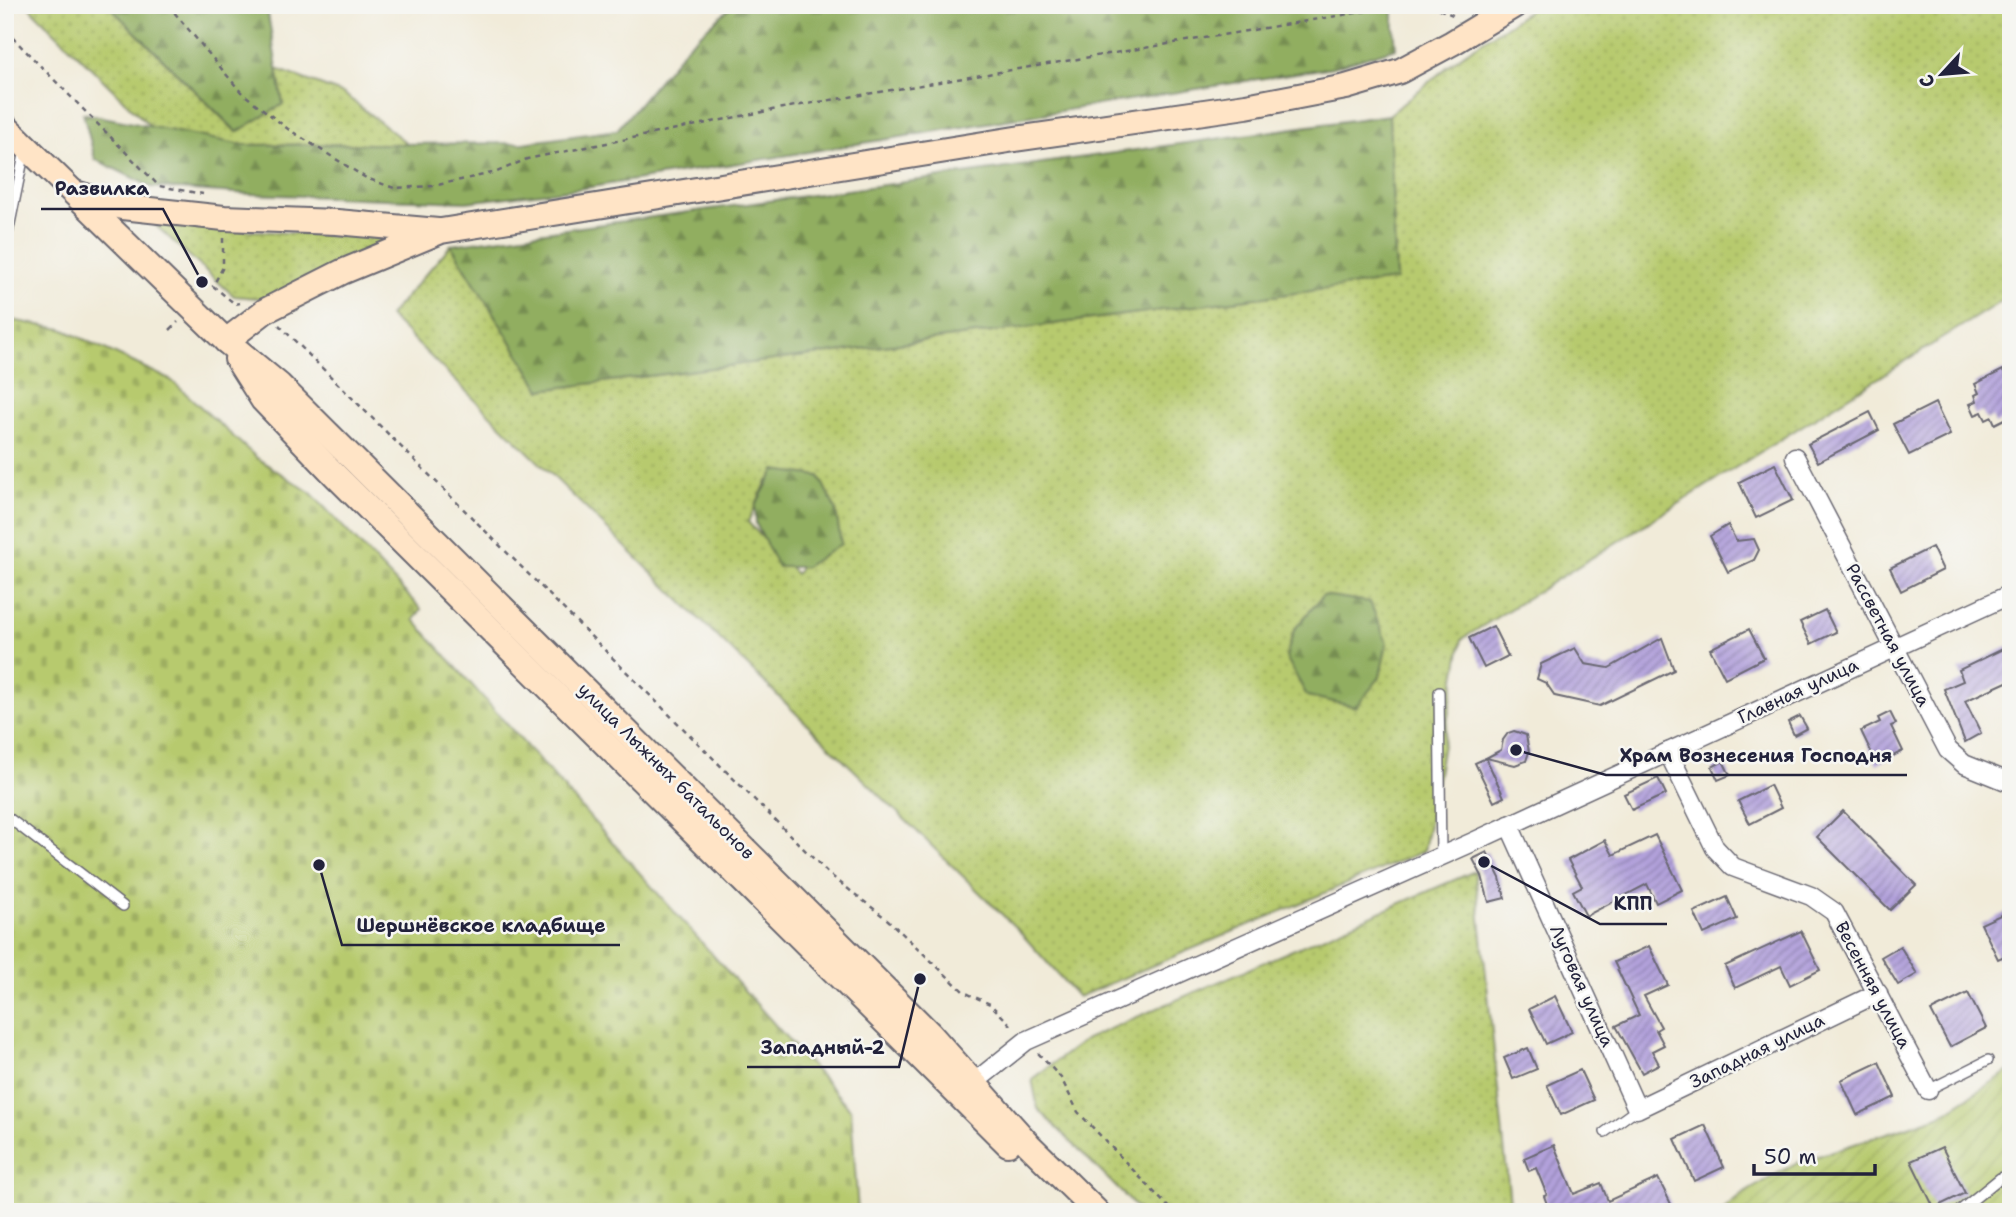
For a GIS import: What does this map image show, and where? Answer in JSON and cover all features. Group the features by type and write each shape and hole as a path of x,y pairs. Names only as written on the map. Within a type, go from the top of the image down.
{"street":[{"path":"226,341 265,311 342,272 441,231 1028,137 1246,106 1346,87 1400,71 1515,5"},
{"name":"улица Лыжных батальонов","path":"5,126 226,341 279,385 930,1034 966,1089 1077,1212"},
{"path":"71,192 122,207 224,218 337,222 441,231"},
{"name":"Рассветная улица","path":"1795,457 1948,750 1964,764 2011,783"},
{"name":"Главная улица","path":"966,1089 1026,1041 1441,856 2011,594"},
{"name":"Весенняя улица","path":"1668,752 1715,848 1733,867 1811,896 1834,912 1928,1090"},
{"name":"Луговая улица","path":"1509,825 1637,1109"},
{"name":"Западная улица","path":"1637,1109 1878,993"},
{"name":"улица Лыжных батальонов","path":"966,1089 1029,1145 1097,1212"}],"lane":[{"path":"5,248 25,146"},
{"path":"1439,692 1441,856"},
{"path":"5,815 123,906"},
{"path":"1928,1090 1988,1060"},
{"path":"1605,1132 1637,1109"},
{"path":"1958,1212 2000,1178 2011,1174"}],"path":[{"path":"168,5 241,92 342,164 366,178 394,188 433,186 497,172 527,159 777,109 1403,5"},
{"path":"1430,5 1455,16 1473,31"},
{"path":"5,30 159,186 209,195"},
{"path":"224,218 223,267 213,286 235,304 255,302 265,311 830,874 888,920 964,992"},
{"path":"1078,1112 1173,1212"}],"green space":[{"path":"27,5 108,5 236,132 283,104 277,69 344,94 408,144 243,145 156,132"},
{"path":"108,5 265,5 283,104 237,132"},
{"path":"733,5 1392,5 1396,48 1333,67 585,188 466,202 250,194 151,187 95,159 83,113 243,145 523,143 617,130 688,45"},
{"path":"1538,5 2011,5 2011,295 1462,639 1424,851 1078,997 1019,931 389,316 451,245 541,390 1396,280 1389,115 1463,54","holes":["767,481 817,492 827,527 796,574 748,522"]},
{"path":"1389,115 1396,280 541,390 451,245"},
{"path":"155,225 388,239 268,299 234,296"},
{"path":"5,319 62,329 171,380 257,458 311,493 421,609 414,620 851,1110 858,1212 5,1212"},
{"path":"775,470 819,476 836,510 841,544 805,567 778,567 756,524 755,506"},
{"path":"1323,595 1370,602 1387,643 1380,677 1356,707 1307,696 1286,657 1294,630"},
{"path":"1475,871 1511,1212 1141,1212 1038,1109 1032,1079 1086,1039"},
{"path":"2011,1070 2011,1212 1721,1212 1741,1195 1794,1164 1939,1116"}],"building":[{"path":"2003,370 2011,385 2011,416 1995,424 1992,417 1986,420 1982,412 1975,415 1970,404 1977,401 1975,395 1979,393 1975,384"},
{"path":"1935,403 1950,435 1909,455 1893,424"},
{"path":"1870,412 1879,430 1818,462 1808,444"},
{"path":"1775,464 1793,500 1756,518 1739,482"},
{"path":"1728,525 1736,541 1754,539 1759,550 1754,560 1728,572 1710,536"},
{"path":"1932,547 1943,570 1901,591 1890,568"},
{"path":"1825,610 1836,632 1811,644 1800,622"},
{"path":"1493,626 1508,656 1484,668 1469,638"},
{"path":"1749,629 1764,658 1725,678 1710,649"},
{"path":"1662,638 1674,670 1600,706 1555,696 1546,683 1537,679 1541,664 1575,648 1585,664 1609,668"},
{"path":"2011,645 2011,680 1965,701 1981,733 1965,742 1944,689 1963,681 1959,670"},
{"path":"1890,712 1896,724 1891,726 1903,751 1877,764 1861,731 1880,722 1878,718"},
{"path":"1800,716 1807,728 1794,735 1788,722"},
{"path":"1514,731 1526,735 1529,752 1526,761 1515,765 1486,758 1501,750 1503,740 1508,733"},
{"path":"1486,758 1504,797 1494,802 1475,763"},
{"path":"1723,761 1730,775 1718,780 1712,767"},
{"path":"1658,778 1666,794 1632,810 1624,794"},
{"path":"1770,785 1781,808 1750,824 1738,801"},
{"path":"1843,811 1916,885 1890,910 1817,837"},
{"path":"1655,835 1682,890 1656,903 1647,884 1586,916 1573,891 1582,886 1568,860 1605,840 1613,855"},
{"path":"1487,852 1500,878 1505,898 1489,902 1482,876 1473,859"},
{"path":"1727,897 1737,919 1704,934 1694,912"},
{"path":"2011,910 2011,953 1998,959 1981,924"},
{"path":"1801,931 1820,970 1790,985 1781,966 1735,988 1725,966"},
{"path":"1649,946 1668,985 1644,996 1661,1027 1656,1030 1664,1045 1652,1051 1659,1064 1642,1073 1616,1026 1639,1015 1614,962"},
{"path":"1900,946 1917,974 1898,985 1881,957"},
{"path":"1968,993 1986,1028 1950,1047 1931,1011"},
{"path":"1555,996 1572,1032 1546,1044 1529,1009"},
{"path":"1528,1048 1537,1069 1513,1079 1504,1058"},
{"path":"1879,1062 1895,1097 1857,1115 1841,1080"},
{"path":"1580,1070 1594,1100 1561,1115 1547,1085"},
{"path":"1705,1125 1724,1167 1694,1181 1675,1139"},
{"path":"1554,1145 1574,1194 1601,1183 1608,1201 1658,1178 1671,1204 1654,1212 1550,1212 1544,1196 1547,1195 1536,1168 1529,1171 1524,1158"},
{"path":"1942,1147 1965,1193 1934,1208 1911,1161"}],"place":[{"name":"Развилка","path":"202,282"},
{"name":"Храм Вознесения Господня","path":"1516,750"},
{"name":"КПП","path":"1484,862"},
{"name":"Шершнёвское кладбище","path":"319,865"},
{"name":"Западный-2","path":"920,979"}]}
